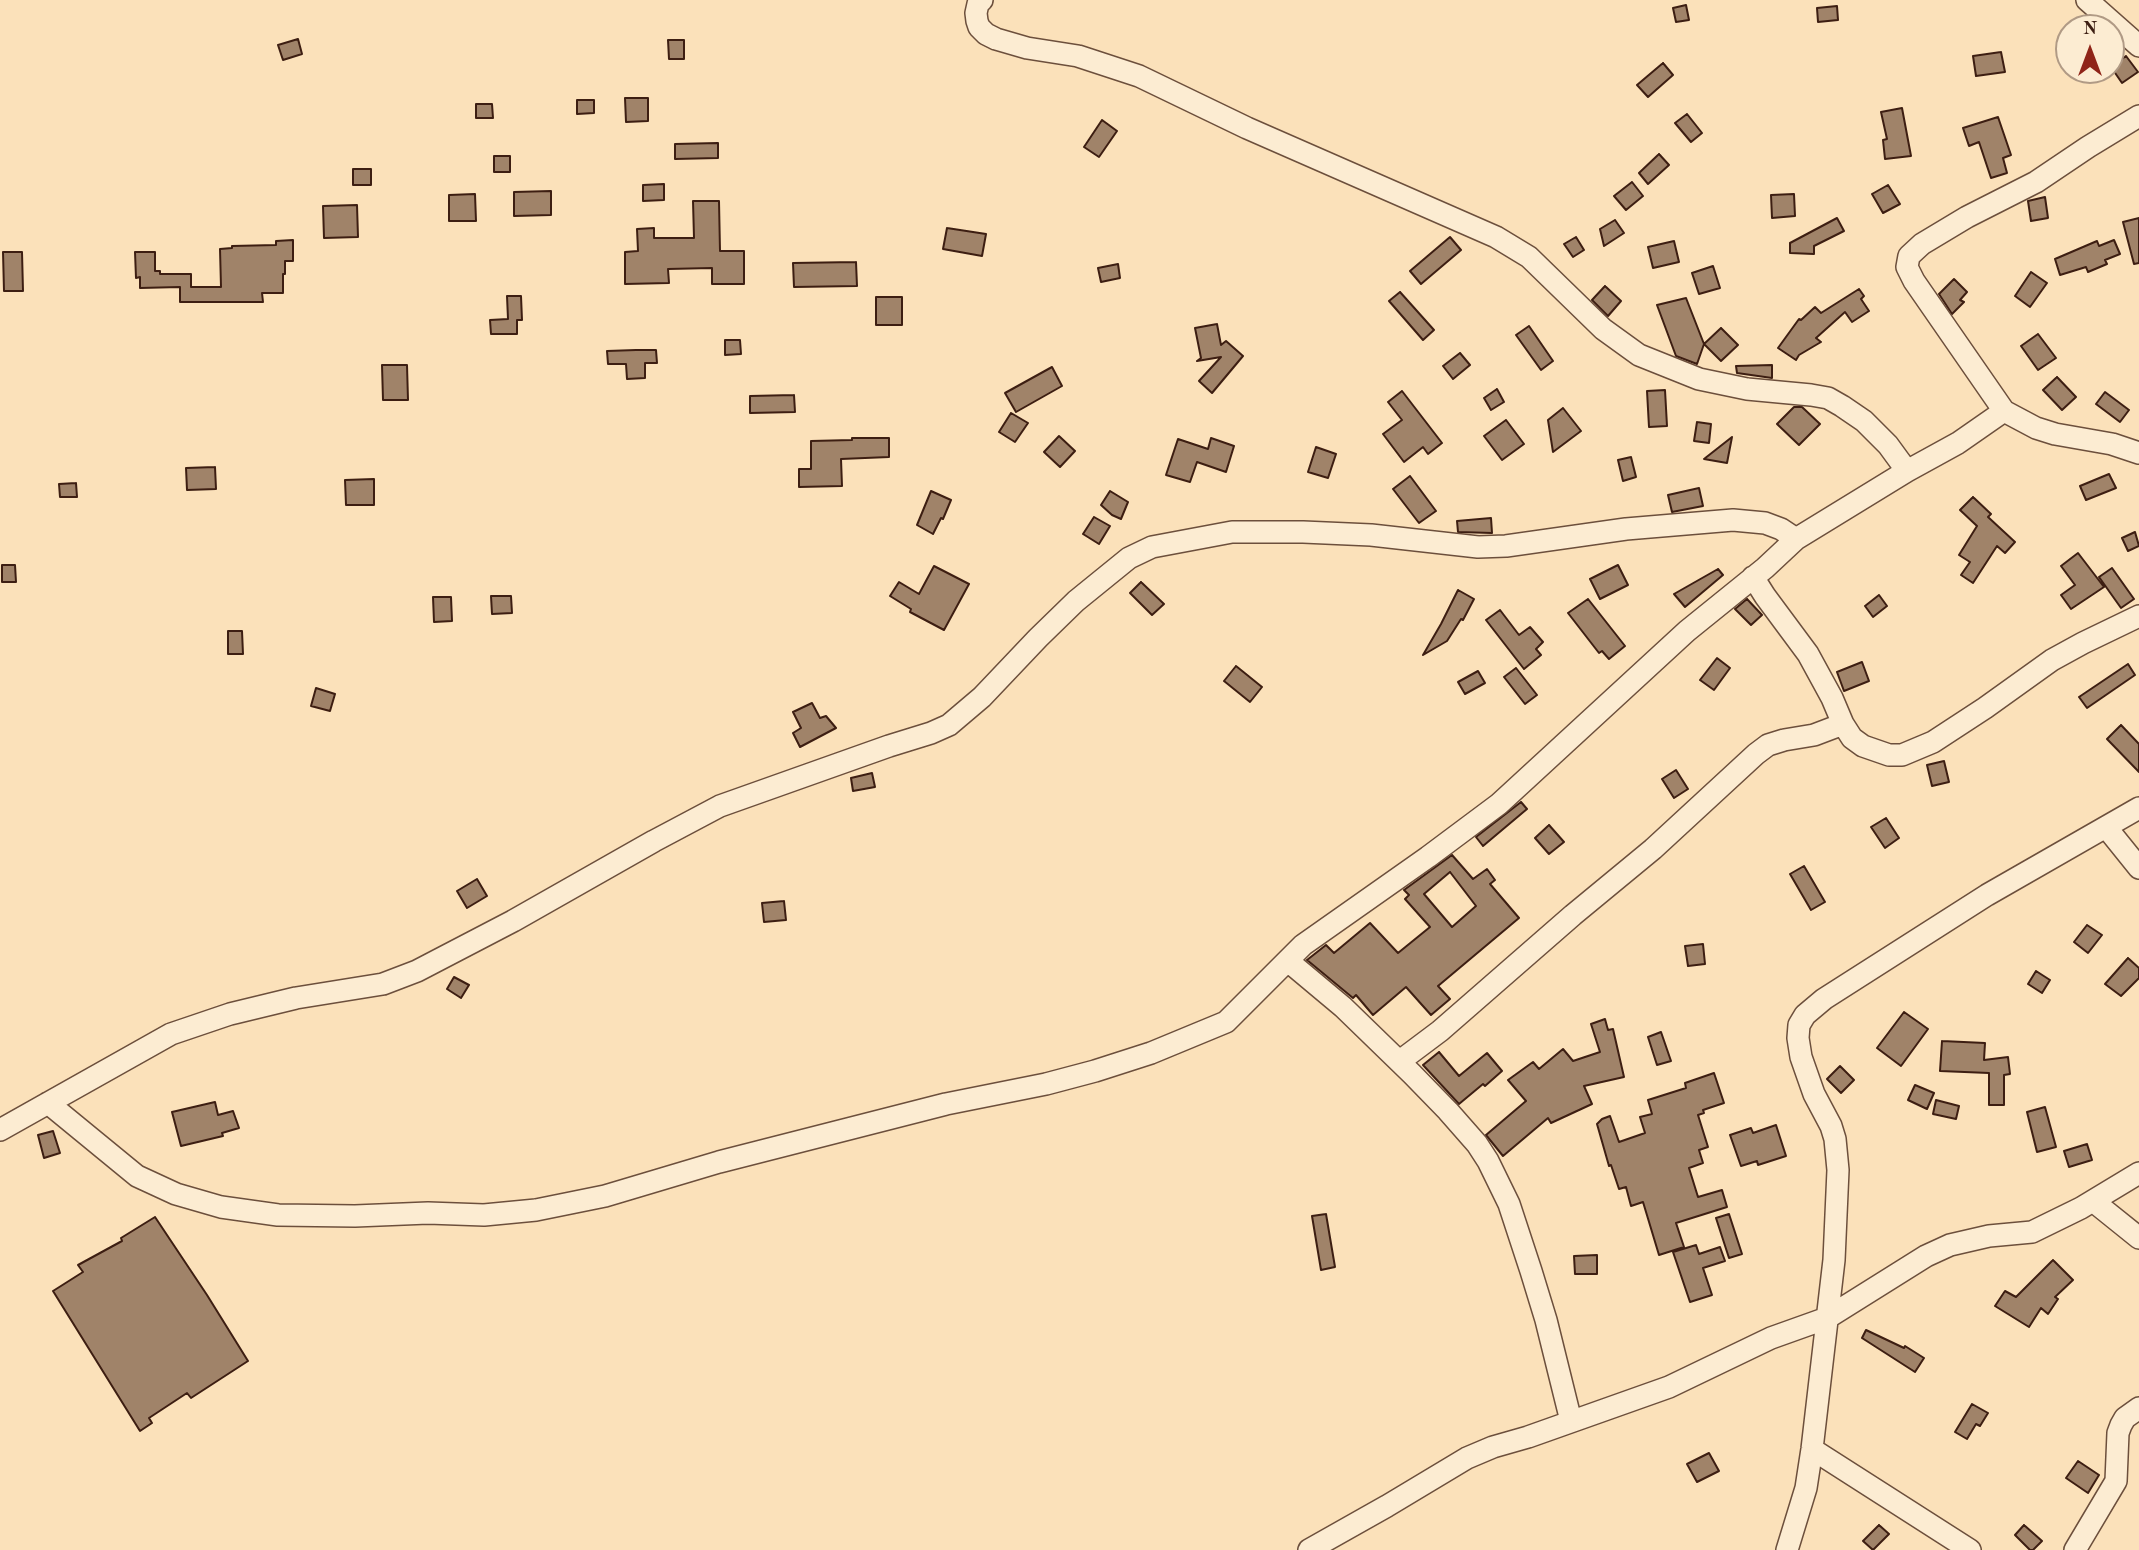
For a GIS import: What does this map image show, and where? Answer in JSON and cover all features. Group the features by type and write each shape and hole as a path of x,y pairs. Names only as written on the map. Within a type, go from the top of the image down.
{"street":[{"path":"982,0 976,13 979,27 996,39 1027,48 1078,56 1139,76 1247,128 1496,237 1529,257 1604,329 1639,355 1699,379 1725,385 1828,398 1864,421 1888,445 1906,471"},
{"path":"2087,0 2139,46"},
{"path":"2139,116 2036,182 1967,217 1922,244 1909,256 1907,267 2004,411 2036,428 2055,434 2112,443 2139,453"},
{"path":"48,1103 137,1176 176,1194 221,1206 278,1215 484,1214 536,1210 605,1196 719,1162 946,1104 1046,1084 1151,1053 1226,1022 1303,944 1499,804 1687,631 1765,568 1796,539 1906,471 1958,443 2004,411"},
{"path":"0,1130 171,1034 230,1014 296,998 383,985 417,971 513,921 613,863 720,806 949,726 1076,601 1129,558 1152,547 1232,532 1371,535 1478,547 1506,546 1638,528 1733,520 1765,523 1796,539"},
{"path":"1753,577 1797,636 1852,738 1889,755 1915,751 1958,727 2052,660 2139,616"},
{"path":"1400,1061 1440,1031 1653,849 1756,754 1768,745 1814,735 1843,724"},
{"path":"1787,1550 1806,1489 1835,1249 1835,1139 1804,1066 1798,1038 1799,1025 1805,1015 1824,999 1987,895 2139,808"},
{"path":"2106,827 2139,869"},
{"path":"1287,961 1343,1007 1400,1061 1476,1144 1497,1178 1509,1204 1546,1320 1571,1421"},
{"path":"1309,1550 1467,1458 1669,1387 1771,1338 1827,1318 1926,1256 1950,1245 1989,1236 2032,1231 2093,1201 2139,1173"},
{"path":"2093,1201 2139,1238"},
{"path":"2075,1550 2116,1481 2118,1433 2121,1425 2125,1418 2139,1408"},
{"path":"1812,1449 1970,1550"}],"building":[{"path":"1686,5 1689,20 1676,22 1673,8"},
{"path":"1837,6 1838,20 1818,22 1817,8"},
{"path":"298,39 302,54 283,60 278,45"},
{"path":"668,40 684,40 684,59 669,59"},
{"path":"2001,52 2005,72 1976,76 1973,56"},
{"path":"2125,57 2138,72 2125,81"},
{"path":"1663,63 1673,75 1648,97 1637,85"},
{"path":"625,98 648,98 648,121 626,122"},
{"path":"577,100 594,100 594,113 577,114"},
{"path":"476,104 492,104 493,118 476,118"},
{"path":"1902,108 1911,156 1885,159 1883,140 1887,139 1881,112"},
{"path":"1687,114 1702,133 1691,142 1675,123"},
{"path":"1998,117 2011,155 2003,158 2007,173 1991,178 1979,142 1969,146 1963,128"},
{"path":"1102,120 1117,131 1099,157 1084,147"},
{"path":"718,143 718,158 675,159 675,144"},
{"path":"1659,154 1669,165 1648,184 1639,173"},
{"path":"494,156 510,156 510,172 494,172"},
{"path":"353,169 371,169 371,185 353,185"},
{"path":"1632,182 1643,196 1626,210 1614,196"},
{"path":"664,184 664,200 643,201 643,185"},
{"path":"1888,185 1900,204 1883,213 1872,194"},
{"path":"551,191 551,215 514,216 514,192"},
{"path":"475,194 476,221 449,221 449,195"},
{"path":"1794,194 1795,216 1772,218 1771,195"},
{"path":"2045,197 2048,218 2031,221 2028,201"},
{"path":"693,201 719,201 720,251 744,251 744,284 712,284 712,268 668,269 669,283 625,284 625,252 638,251 637,229 654,228 654,238 694,238"},
{"path":"357,205 358,237 324,238 323,206"},
{"path":"1837,218 1844,231 1814,246 1814,254 1790,253 1790,243"},
{"path":"2139,218 2139,263 2134,264 2123,222"},
{"path":"1615,220 1624,233 1604,246 1600,229"},
{"path":"947,228 986,234 982,256 943,249"},
{"path":"1450,237 1461,250 1421,284 1410,271"},
{"path":"1576,237 1584,250 1573,257 1564,244"},
{"path":"293,240 293,261 285,261 283,293 262,293 263,302 180,302 180,287 140,288 140,277 136,278 135,252 155,252 155,271 160,271 160,274 191,274 191,287 221,287 220,249 232,246 276,245 276,241"},
{"path":"2114,240 2120,254 2105,260 2107,264 2088,272 2086,267 2060,275 2055,259 2097,241 2099,246"},
{"path":"1674,241 1679,262 1653,268 1648,247"},
{"path":"3,252 22,252 23,291 4,291"},
{"path":"856,262 857,286 794,287 793,263"},
{"path":"1118,264 1120,278 1101,282 1098,268"},
{"path":"1713,266 1720,288 1699,294 1692,273"},
{"path":"2031,272 2047,283 2030,307 2015,296"},
{"path":"1954,279 1967,292 1960,300 1964,302 1952,314 1939,294"},
{"path":"1605,286 1621,301 1608,316 1592,300"},
{"path":"1859,289 1864,296 1861,299 1869,311 1852,322 1845,312 1816,338 1821,342 1799,355 1796,360 1778,348 1799,319 1815,307 1821,313"},
{"path":"1400,292 1434,330 1423,340 1389,301"},
{"path":"507,296 521,296 522,320 517,320 517,334 491,334 490,320 508,319"},
{"path":"876,297 902,297 902,325 876,325"},
{"path":"1686,298 1704,344 1697,364 1676,356 1657,305"},
{"path":"1217,324 1221,345 1226,341 1243,356 1212,393 1199,381 1221,357 1197,361 1201,358 1195,328"},
{"path":"1529,326 1553,361 1541,370 1516,335"},
{"path":"1721,328 1738,345 1721,361 1704,344"},
{"path":"2038,334 2056,358 2038,370 2021,346"},
{"path":"725,340 740,340 741,354 725,355"},
{"path":"656,350 657,363 645,363 645,378 627,379 626,364 608,364 607,351"},
{"path":"1460,353 1470,365 1453,379 1443,366"},
{"path":"382,365 407,365 408,400 383,400"},
{"path":"1772,365 1772,378 1737,373 1736,366"},
{"path":"1052,367 1062,386 1016,412 1005,393"},
{"path":"2057,377 2076,397 2062,410 2043,390"},
{"path":"1497,389 1504,402 1491,410 1484,398"},
{"path":"1665,390 1667,426 1649,427 1647,391"},
{"path":"1402,391 1442,443 1428,454 1423,447 1404,462 1383,434 1402,420 1388,402"},
{"path":"2105,392 2129,410 2120,422 2096,404"},
{"path":"794,395 795,412 750,413 750,396"},
{"path":"1794,407 1802,407 1820,424 1799,445 1777,424"},
{"path":"1563,408 1581,431 1553,452 1548,420"},
{"path":"1011,413 1028,423 1015,442 999,432"},
{"path":"1506,420 1524,444 1502,460 1484,436"},
{"path":"1697,422 1711,424 1709,443 1694,441"},
{"path":"1059,436 1075,451 1060,467 1044,452"},
{"path":"1732,437 1727,463 1704,459"},
{"path":"889,438 889,457 841,459 842,486 799,487 799,469 811,469 811,441"},
{"path":"1211,438 1234,446 1226,472 1197,462 1190,482 1166,475 1178,439 1208,449"},
{"path":"1316,447 1336,454 1328,478 1308,472"},
{"path":"1631,457 1636,477 1623,481 1618,460"},
{"path":"215,467 216,489 187,490 186,468"},
{"path":"2109,474 2116,488 2086,500 2080,486"},
{"path":"1410,476 1436,511 1419,523 1393,489"},
{"path":"374,479 374,505 346,505 345,480"},
{"path":"76,483 77,497 60,497 59,484"},
{"path":"1699,488 1703,506 1672,512 1668,495"},
{"path":"931,491 951,500 933,534 917,525"},
{"path":"1110,491 1128,502 1121,519 1101,505"},
{"path":"1973,497 1991,514 1988,517 2015,542 2005,553 1997,546 1973,583 1961,575 1970,562 1959,555 1977,526 1960,510"},
{"path":"1094,517 1110,526 1099,544 1083,534"},
{"path":"1491,518 1492,533 1458,532 1457,521"},
{"path":"2135,532 2139,546 2128,551 2122,538"},
{"path":"2078,553 2104,587 2071,609 2061,595 2075,585 2061,566"},
{"path":"2,565 15,565 16,582 2,582"},
{"path":"1618,565 1628,585 1600,599 1590,579"},
{"path":"934,566 969,584 944,630 910,612 911,609 890,596 899,582 919,594"},
{"path":"2112,568 2134,599 2121,608 2099,577"},
{"path":"1718,569 1723,575 1685,607 1674,594"},
{"path":"1141,582 1164,604 1152,615 1130,593"},
{"path":"1458,590 1474,599 1463,620 1461,619 1447,641 1423,655 1441,624"},
{"path":"1879,595 1887,606 1873,617 1865,606"},
{"path":"491,596 511,596 512,613 492,614"},
{"path":"433,597 451,597 452,621 434,622"},
{"path":"1588,599 1625,646 1609,659 1602,651 1599,653 1568,613"},
{"path":"1747,599 1762,615 1751,625 1735,609"},
{"path":"1500,610 1519,635 1530,627 1543,642 1536,649 1541,655 1524,669 1486,620"},
{"path":"228,631 242,631 243,654 228,654"},
{"path":"1717,658 1730,668 1714,690 1700,680"},
{"path":"1862,662 1869,681 1844,691 1837,672"},
{"path":"2128,664 2135,675 2087,708 2079,697"},
{"path":"1236,666 1262,687 1250,702 1224,681"},
{"path":"1516,668 1537,695 1525,704 1504,677"},
{"path":"1478,671 1485,683 1465,694 1458,682"},
{"path":"316,688 335,694 330,711 311,706"},
{"path":"812,703 820,718 826,716 836,728 800,747 793,733 801,728 793,712"},
{"path":"2121,725 2139,744 2139,772 2107,739"},
{"path":"1944,761 1949,782 1932,786 1927,765"},
{"path":"1676,770 1688,789 1674,798 1662,779"},
{"path":"872,773 875,787 853,791 851,778"},
{"path":"1521,802 1527,809 1483,846 1476,837"},
{"path":"1886,818 1899,838 1885,848 1871,827"},
{"path":"1549,825 1564,842 1549,854 1535,838"},
{"path":"1452,855 1473,879 1487,869 1495,880 1490,884 1519,918 1438,986 1450,999 1431,1015 1406,987 1373,1015 1356,995 1353,998 1307,960 1326,945 1334,953 1370,923 1398,953 1430,927 1405,899 1409,895 1404,890","holes":["1450,872 1476,906 1452,927 1424,894"]},
{"path":"1804,866 1825,902 1811,910 1790,874"},
{"path":"477,879 487,896 467,908 457,891"},
{"path":"784,901 786,920 764,922 762,903"},
{"path":"2087,925 2102,935 2088,953 2074,942"},
{"path":"1703,944 1705,964 1688,966 1685,946"},
{"path":"2128,958 2139,968 2139,978 2121,996 2105,984"},
{"path":"2036,971 2050,980 2042,993 2028,984"},
{"path":"454,977 469,985 461,998 447,989"},
{"path":"1904,1012 1928,1029 1901,1066 1877,1048"},
{"path":"1605,1019 1608,1030 1613,1029 1624,1077 1584,1086 1592,1104 1551,1123 1548,1118 1503,1156 1486,1135 1526,1101 1508,1080 1533,1062 1539,1069 1563,1049 1573,1061 1600,1052 1591,1024"},
{"path":"1661,1032 1671,1061 1657,1065 1648,1037"},
{"path":"1942,1041 1985,1043 1984,1060 2008,1057 2010,1074 2004,1075 2004,1105 1989,1105 1989,1073 1940,1071"},
{"path":"1439,1052 1459,1076 1487,1053 1502,1071 1459,1104 1423,1065"},
{"path":"1840,1066 1854,1080 1841,1093 1827,1079"},
{"path":"1714,1073 1724,1103 1703,1110 1704,1113 1698,1115 1708,1147 1699,1150 1703,1163 1689,1168 1698,1197 1722,1190 1727,1207 1676,1223 1684,1247 1659,1255 1643,1202 1631,1206 1626,1187 1619,1189 1597,1124 1610,1116 1619,1142 1645,1133 1640,1117 1652,1114 1648,1100 1686,1088 1685,1083"},
{"path":"1915,1085 1934,1093 1927,1109 1908,1100"},
{"path":"1936,1100 1959,1106 1956,1119 1933,1114"},
{"path":"215,1102 218,1115 233,1111 239,1128 222,1133 223,1136 181,1146 172,1112"},
{"path":"2045,1107 2056,1147 2037,1152 2027,1112"},
{"path":"1776,1125 1786,1156 1758,1165 1757,1161 1741,1166 1730,1135 1751,1128 1753,1133"},
{"path":"53,1131 60,1153 44,1158 38,1135"},
{"path":"2087,1144 2092,1160 2069,1167 2064,1151"},
{"path":"1326,1214 1335,1267 1321,1270 1312,1216"},
{"path":"1729,1214 1742,1254 1729,1258 1716,1218"},
{"path":"155,1217 248,1361 191,1398 187,1393 149,1418 152,1423 140,1431 53,1291 83,1272 78,1265 122,1241 121,1238"},
{"path":"1696,1245 1699,1254 1720,1247 1725,1261 1703,1268 1712,1295 1690,1302 1673,1252"},
{"path":"1597,1255 1597,1274 1575,1274 1574,1256"},
{"path":"2053,1260 2073,1280 2055,1297 2058,1299 2048,1314 2041,1308 2029,1327 1995,1306 2005,1291 2016,1297"},
{"path":"1866,1330 1904,1348 1905,1346 1924,1358 1915,1372 1862,1338"},
{"path":"1972,1404 1988,1413 1980,1426 1976,1424 1967,1439 1955,1432"},
{"path":"1709,1453 1719,1471 1697,1482 1687,1464"},
{"path":"2078,1461 2099,1475 2088,1493 2066,1478"},
{"path":"1879,1525 1889,1534 1873,1550 1863,1541"},
{"path":"2024,1525 2042,1541 2033,1550 2015,1535"}]}
